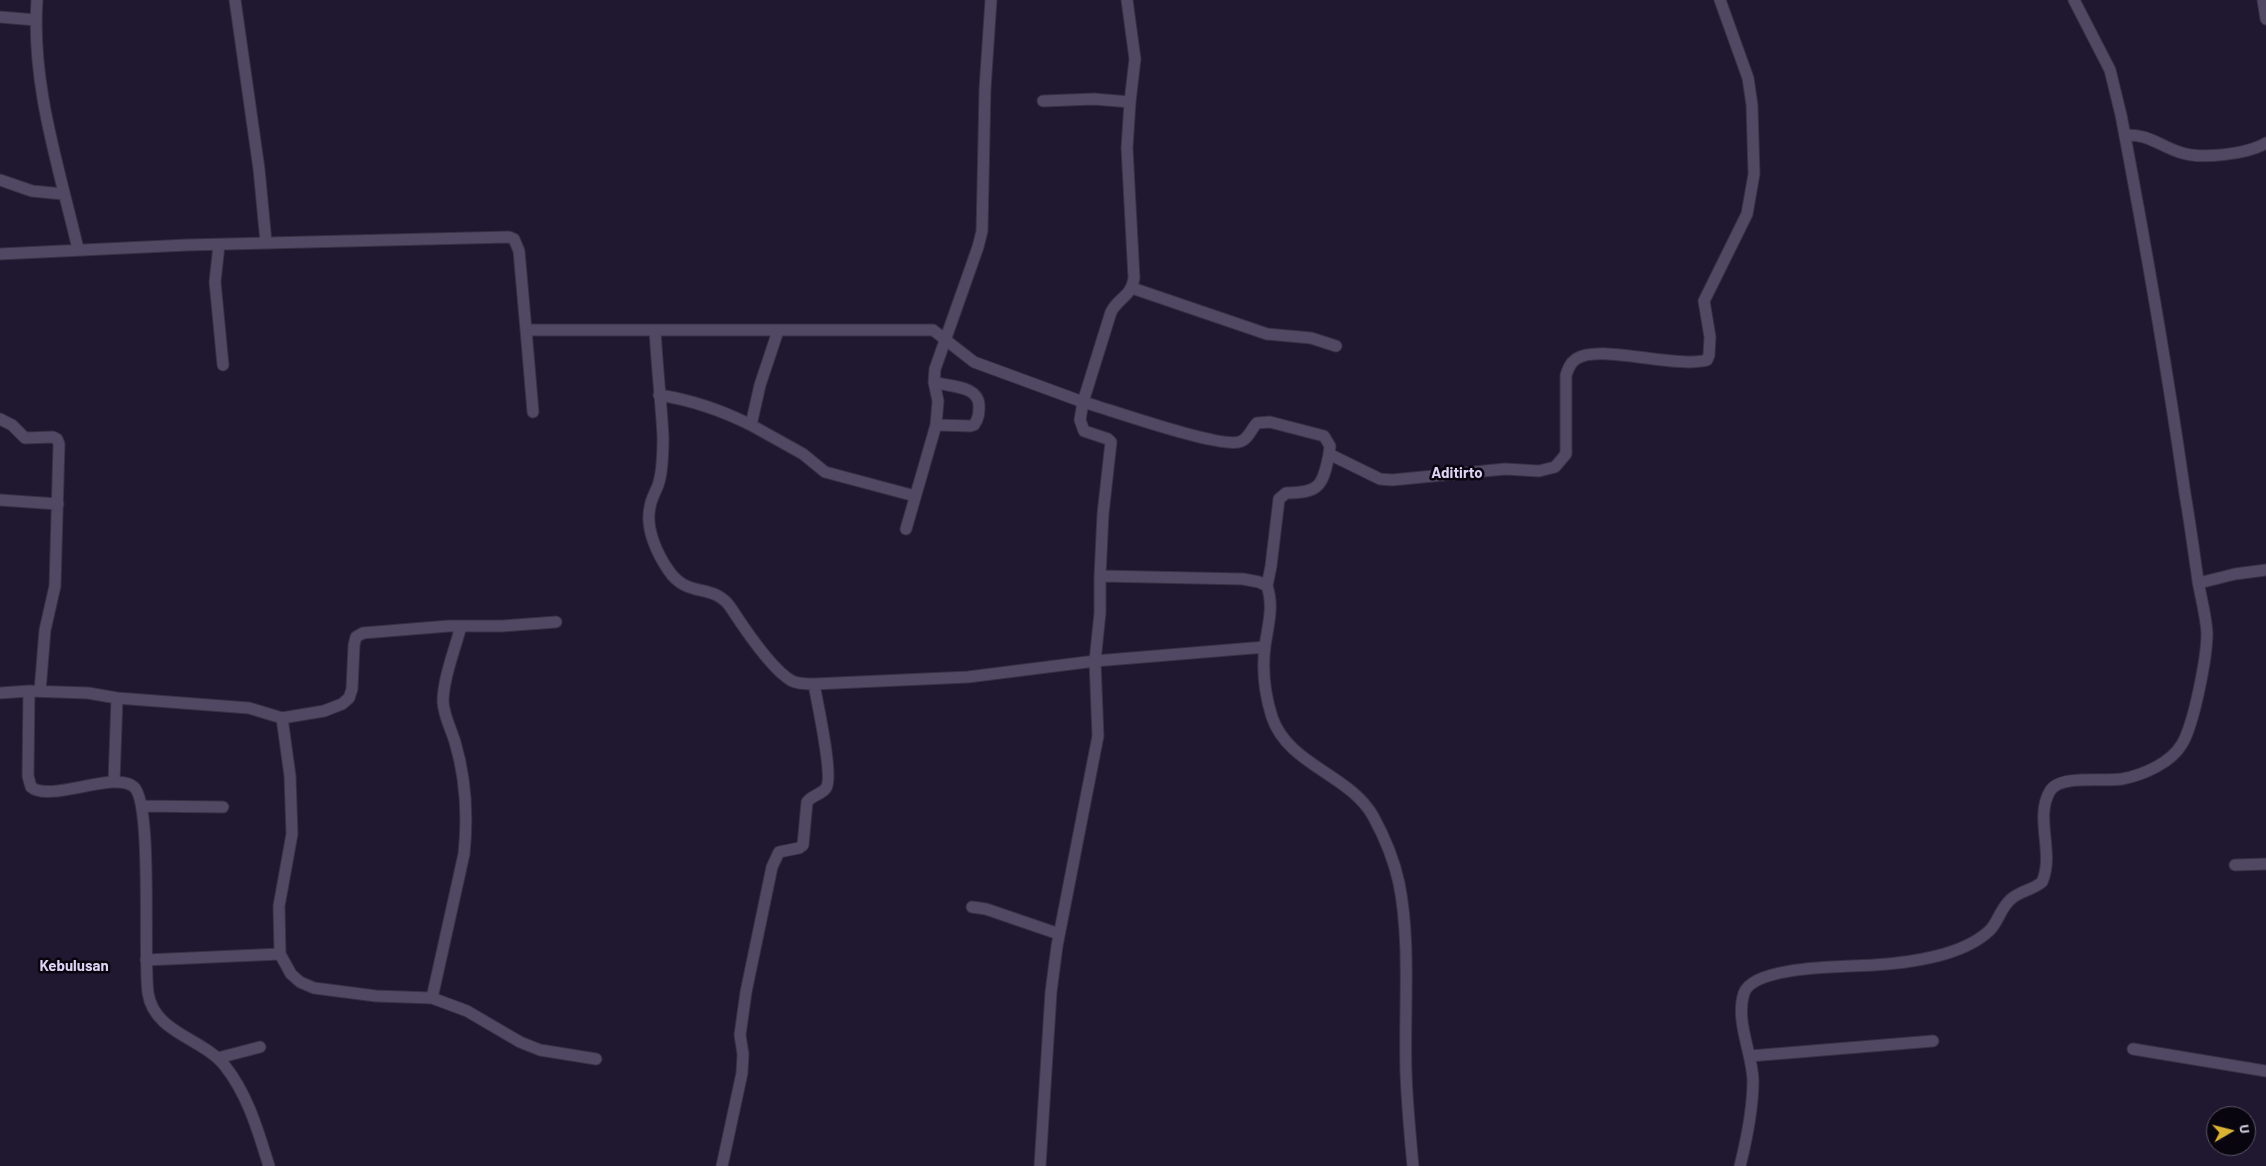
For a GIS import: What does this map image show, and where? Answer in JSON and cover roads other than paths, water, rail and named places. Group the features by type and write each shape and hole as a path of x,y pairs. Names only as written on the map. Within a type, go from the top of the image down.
{"street":[{"path":"37,0 36,20 41,87 63,194 78,249"},
{"path":"235,0 259,169 266,242"},
{"path":"906,529 936,425 938,394 934,382 935,369 982,231 986,89 991,0"},
{"path":"1040,1166 1052,992 1059,934 1096,754 1098,725 1095,661 1100,613 1103,514 1112,448 1108,439 1084,431 1080,420 1083,402 1111,312 1132,288 1134,256 1127,163 1130,102 1135,59 1127,0"},
{"path":"1329,454 1380,479 1392,480 1500,470 1548,470 1560,463 1566,454 1566,375 1568,369 1577,358 1604,353 1672,361 1707,360 1710,337 1704,301 1747,214 1754,174 1753,124 1748,78 1720,0"},
{"path":"1740,1166 1751,1108 1753,1079 1742,1021 1744,992 1751,984 1770,975 1793,971 1923,959 1942,954 1978,939 1992,928 2009,900 2042,882 2048,857 2045,811 2050,792 2054,786 2069,782 2120,780 2137,775 2174,754 2182,745 2187,733 2205,663 2207,630 2125,135 2110,70 2074,0"},
{"path":"2262,0 2266,19"},
{"path":"0,17 36,20"},
{"path":"1044,101 1094,100 1130,102"},
{"path":"2125,135 2146,136 2180,153 2200,156 2245,151 2266,143"},
{"path":"0,180 32,191 63,194"},
{"path":"0,254 266,242 509,236 514,239 519,251 533,412"},
{"path":"219,245 216,282 222,364"},
{"path":"1132,288 1267,334 1311,338 1336,346"},
{"path":"526,330 933,330 974,362 1083,402 1198,437 1229,443 1241,442 1257,424 1264,422 1282,424 1324,436 1330,446 1329,454 1316,488 1305,493 1286,493 1279,499 1267,586 1270,616 1264,647 1265,684 1278,731 1303,757 1353,792 1362,802 1380,830 1399,883 1405,948 1406,1072 1413,1166"},
{"path":"655,330 658,395 663,437 660,479 649,510 650,526 658,554 669,572 685,587 715,593 727,602 740,624 780,671 792,681 814,684 968,677 1095,661 1264,647"},
{"path":"752,425 760,385 778,331"},
{"path":"934,382 972,391 978,396 979,415 974,425 936,425"},
{"path":"658,395 705,405 727,413 803,454 825,472 914,496"},
{"path":"0,419 12,425 25,438 53,437 57,439 59,444 55,586 34,691 28,776 30,787 34,790 46,791 114,782 127,783 135,787 142,806 146,863 146,960 150,1003 156,1016 167,1025 212,1052 218,1058 244,1097 269,1166"},
{"path":"0,500 58,504"},
{"path":"2199,583 2235,574 2266,570"},
{"path":"1100,576 1236,579 1259,582 1267,586"},
{"path":"0,693 34,691 88,693 117,698 249,708 282,718 324,711 342,704 348,698 352,689 354,645 356,637 363,633 556,622"},
{"path":"432,998 464,854 466,833 464,786 455,742 447,721 443,701 461,626"},
{"path":"722,1166 742,1073 743,1054 740,1035 746,992 772,867 779,852 800,848 804,845 807,802 822,792 828,784 828,766 814,684"},
{"path":"114,782 117,698"},
{"path":"282,718 290,776 292,834 279,906 280,954 292,974 300,982 319,989 376,996 432,998 467,1011 520,1042 540,1050 596,1059"},
{"path":"142,806 223,807"},
{"path":"2235,865 2266,864"},
{"path":"972,907 986,909 1059,934"},
{"path":"146,960 280,954"},
{"path":"1750,1056 1933,1041"},
{"path":"218,1058 260,1047"},
{"path":"2134,1049 2266,1070"}],"district":[{"name":"Aditirto","path":"1457,473"},
{"name":"Kebulusan","path":"74,966"}]}
